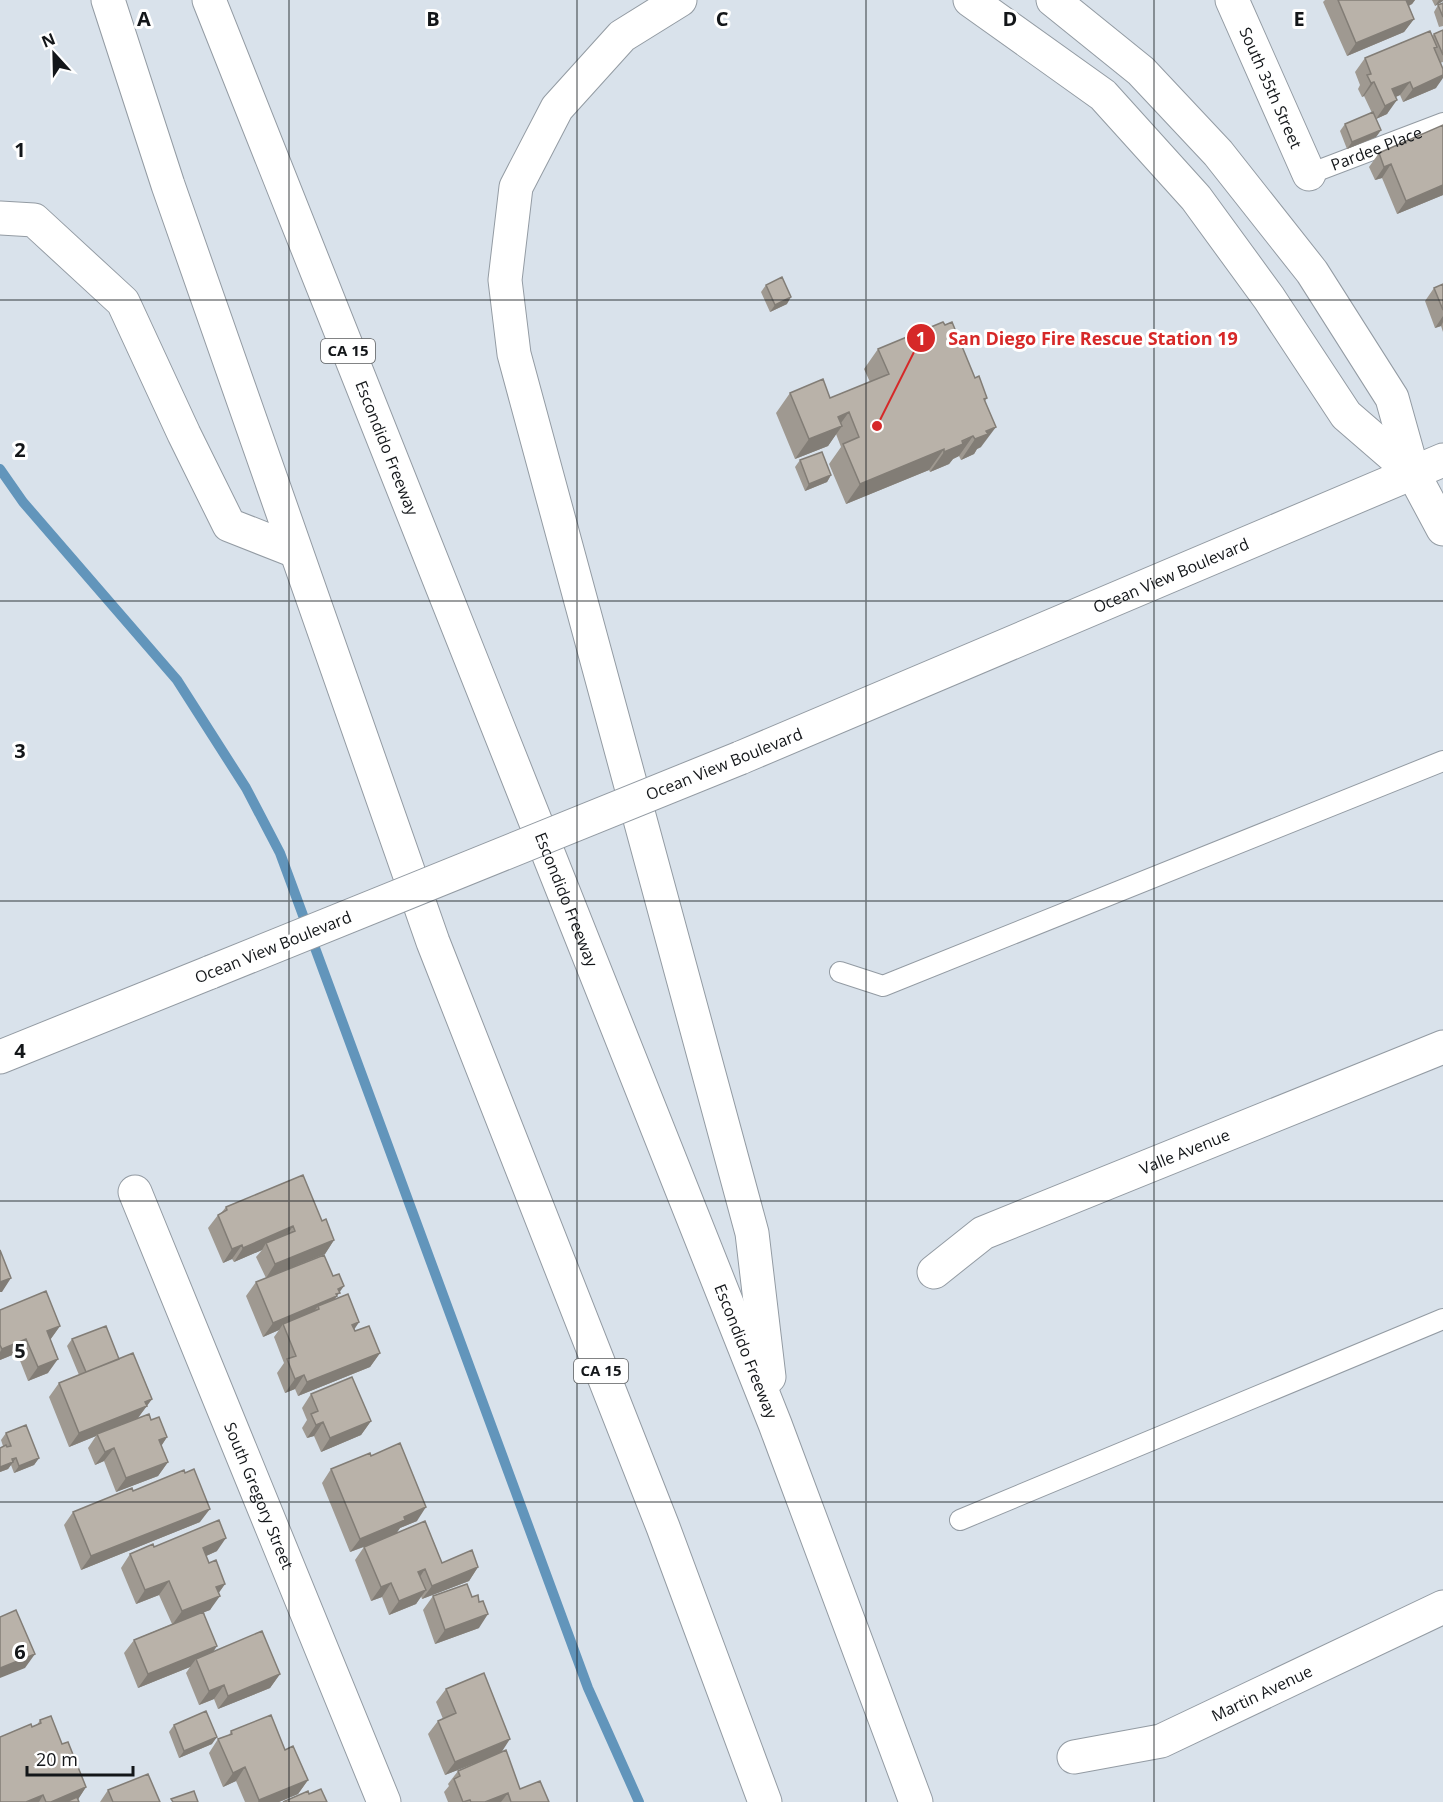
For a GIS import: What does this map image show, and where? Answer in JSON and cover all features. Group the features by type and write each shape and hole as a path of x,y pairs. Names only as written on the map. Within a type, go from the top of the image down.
{"main road":[{"name":"CA 15","path":"108,0 168,185 433,942 663,1527 765,1802"},
{"name":"Escondido Freeway","path":"209,0 775,1424 916,1802"},
{"path":"680,0 622,36 557,108 516,187 505,279 514,354 752,1233 775,1424"},
{"path":"970,0 1103,95 1196,198 1269,298 1346,415 1413,473"},
{"path":"1053,0 1148,79 1218,153 1312,272 1392,398 1413,473 1443,529"},
{"name":"South 35th Street","path":"1232,0 1309,174"},
{"path":"0,218 34,220 123,302 229,525 295,551"},
{"name":"Ocean View Boulevard","path":"0,1058 740,758 1443,460"},
{"name":"Valle Avenue","path":"934,1272 983,1233 1443,1047"},
{"name":"South Gregory Street","path":"135,1192 384,1802"},
{"name":"Martin Avenue","path":"1074,1756 1161,1742 1443,1607"}],"lane":[{"name":"Pardee Place","path":"1309,174 1443,123"},
{"path":"840,972 883,986 1443,761"},
{"path":"960,1520 1443,1318"}],"building":[{"path":"1338,0 1406,0 1414,19 1356,43"},
{"path":"1443,3 1443,17 1438,5"},
{"path":"1443,30 1443,55 1434,34"},
{"path":"1430,31 1437,47 1434,48 1443,69 1443,75 1413,89 1410,82 1392,89 1397,100 1385,106 1374,82 1371,83 1367,75 1371,74 1365,58"},
{"path":"1373,112 1381,130 1352,142 1345,124"},
{"path":"1443,125 1443,185 1406,201 1391,164 1384,167 1379,153"},
{"path":"782,277 791,297 775,305 766,285"},
{"path":"1443,284 1443,310 1434,288"},
{"path":"943,322 945,325 952,322 975,378 979,376 987,398 984,399 996,427 986,431 988,434 975,439 973,436 962,441 963,444 944,452 944,449 860,484 843,444 859,437 849,412 838,417 842,426 809,439 790,393 823,379 830,398 889,374 878,349"},
{"path":"822,452 831,475 809,484 800,460"},
{"path":"303,1175 322,1221 326,1219 334,1240 275,1264 266,1243 295,1231 293,1226 243,1248 242,1245 232,1249 218,1215 227,1210 226,1207"},
{"path":"0,1250 11,1278 0,1282"},
{"path":"324,1255 333,1276 339,1274 344,1286 338,1289 340,1293 273,1323 256,1282"},
{"path":"46,1291 60,1326 47,1331 58,1359 38,1367 26,1339 2,1349 0,1310"},
{"path":"348,1294 359,1322 352,1325 355,1331 369,1326 380,1353 307,1382 304,1375 295,1379 287,1359 296,1356 283,1324"},
{"path":"106,1326 119,1359 86,1372 72,1339"},
{"path":"133,1353 152,1399 145,1402 147,1406 79,1433 59,1383"},
{"path":"352,1377 371,1421 330,1438 323,1422 316,1425 311,1414 318,1411 311,1394"},
{"path":"149,1414 151,1420 159,1417 167,1437 159,1440 168,1462 126,1478 114,1448 105,1452 97,1434"},
{"path":"26,1425 39,1458 19,1466 16,1458 12,1459 13,1462 0,1467 0,1448 6,1445 11,1446 6,1433"},
{"path":"400,1443 426,1507 404,1517 405,1520 360,1539 331,1469 370,1453 371,1456"},
{"path":"194,1469 210,1509 91,1556 73,1512 132,1488 133,1491 184,1470 185,1473"},
{"path":"219,1520 226,1538 203,1548 209,1563 216,1560 225,1584 216,1587 220,1596 182,1611 169,1581 145,1590 130,1554 153,1544 154,1547"},
{"path":"425,1521 442,1563 472,1550 478,1567 432,1586 425,1569 418,1572 426,1590 399,1601 391,1583 381,1587 364,1547"},
{"path":"467,1584 472,1597 478,1595 479,1602 483,1601 488,1614 445,1630 433,1596"},
{"path":"16,1610 35,1654 0,1668 0,1617"},
{"path":"203,1612 217,1646 148,1674 134,1640"},
{"path":"262,1631 280,1674 228,1696 224,1685 209,1691 196,1659"},
{"path":"484,1673 510,1739 455,1762 438,1721 456,1713 446,1689"},
{"path":"206,1711 217,1737 184,1751 174,1725"},
{"path":"271,1715 285,1750 293,1746 308,1780 259,1800 245,1767 233,1773 218,1739 232,1734 231,1731"},
{"path":"51,1716 62,1744 68,1742 86,1787 51,1802 46,1802 43,1795 26,1802 0,1802 0,1737 31,1724 32,1727 41,1723 40,1720"},
{"path":"506,1750 520,1789 540,1781 549,1802 511,1802 508,1793 485,1802 471,1802 470,1800 463,1802 454,1779 460,1776 458,1771"},
{"path":"148,1774 160,1802 113,1802 108,1790"},
{"path":"321,1789 327,1802 283,1802 308,1791 309,1794"},
{"path":"194,1791 198,1802 173,1802 171,1799"},
{"path":"77,1797 79,1802 66,1802"}],"waterway":[{"path":"0,469 23,502 177,680 246,788 280,853 588,1688 639,1802"}],"place":[{"name":"San Diego Fire Rescue Station 19","path":"877,426"}]}
